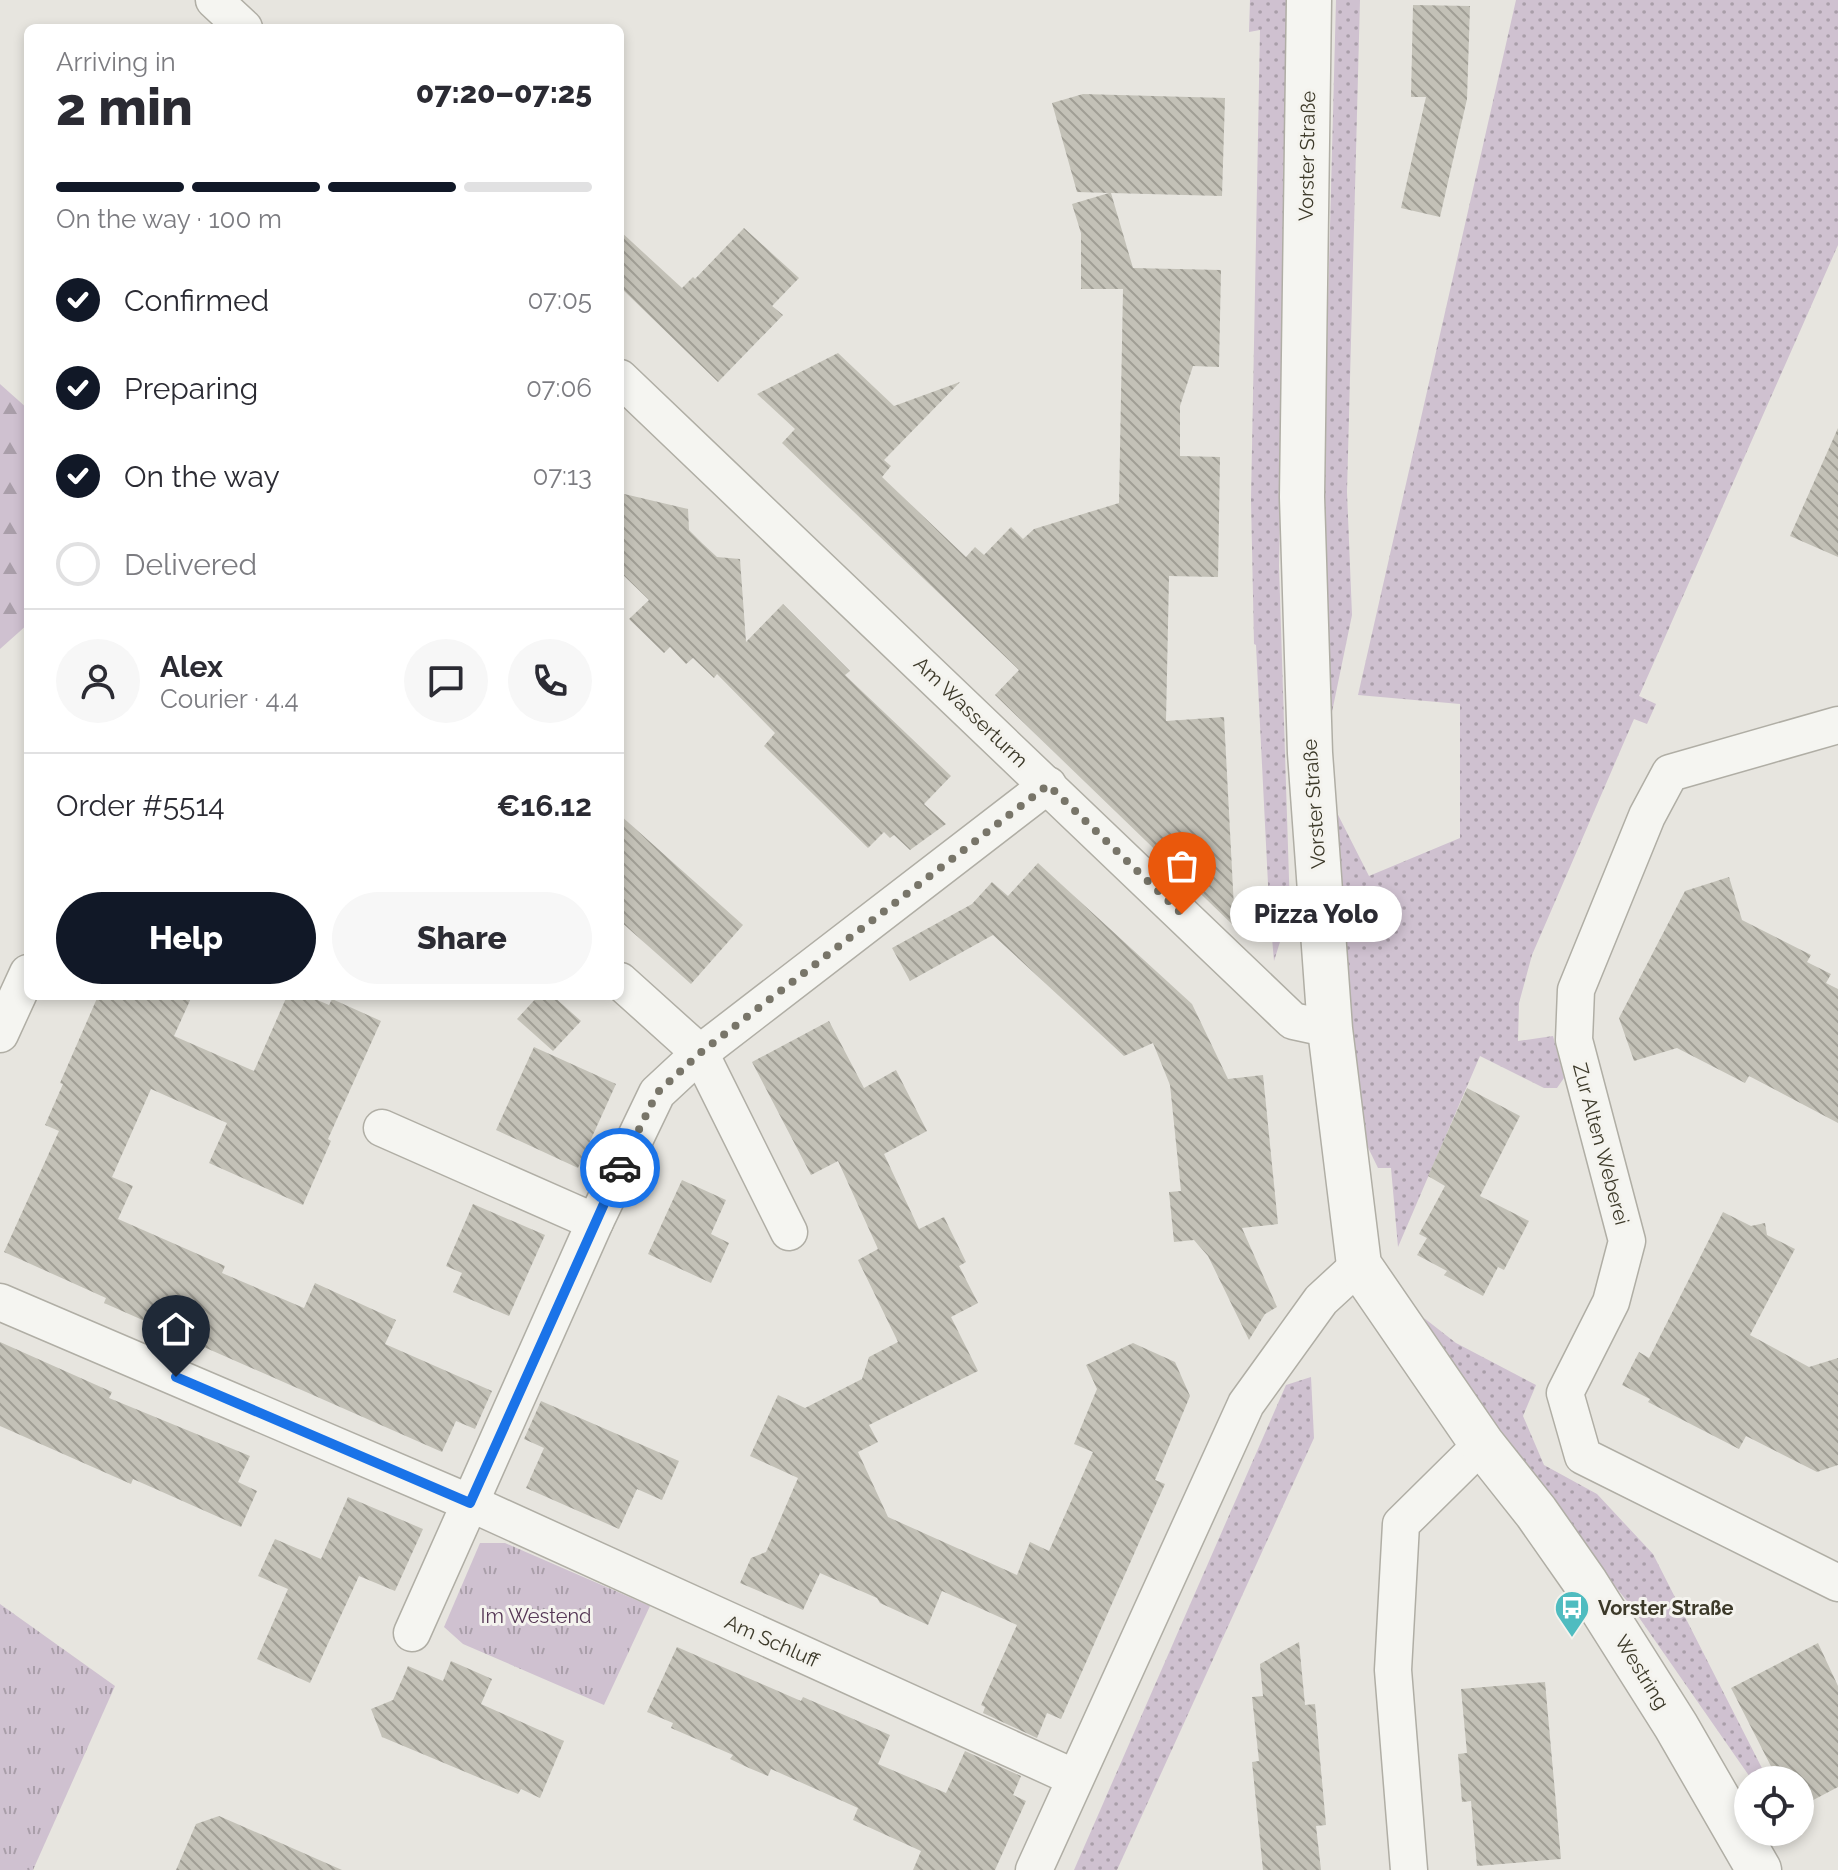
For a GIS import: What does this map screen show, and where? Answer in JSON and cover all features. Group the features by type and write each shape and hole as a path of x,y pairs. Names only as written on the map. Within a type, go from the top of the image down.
{"street":[{"path":"214,0 240,24"},
{"name":"Vorster Straße","path":"1309,0 1302,497 1310,753 1330,1029 1359,1265 1482,1444"},
{"name":"Am Wasserturm","path":"624,382 1293,1021 1330,1029"},
{"name":"Zur Alten Weberei","path":"1838,725 1670,773 1641,830 1576,990 1574,1040 1627,1241 1611,1302 1565,1393 1583,1456 1838,1583"},
{"path":"412,1633 595,1222 657,1093 700,1053 1048,785"},
{"path":"0,1034 24,982"},
{"path":"624,985 700,1053 789,1232"},
{"path":"382,1128 595,1222"},
{"path":"1034,1870 1246,1404 1321,1300 1359,1265"},
{"path":"0,1302 470,1503"},
{"path":"1409,1870 1393,1670 1401,1524 1482,1444"},
{"name":"Westring","path":"1482,1444 1536,1512 1596,1599 1676,1726 1759,1870"},
{"name":"Am Schluff","path":"470,1503 1075,1778"}],"green space":[{"path":"1250,0 1292,0 1279,566 1290,910 1274,961 1254,644 1251,500 1260,30 1249,32"},
{"path":"1336,0 1360,0 1347,492 1352,615 1332,712 1323,492"},
{"path":"1516,0 1838,0 1838,245 1639,696 1656,704 1647,724 1634,719 1532,955 1519,1003 1518,1041 1553,1036 1564,1078 1557,1088 1544,1088 1480,1056 1398,1247 1391,1168 1378,1168 1356,1123 1332,803 1369,876 1460,838 1460,704 1358,695"},
{"path":"0,384 24,405 24,628 0,649"},
{"path":"1424,1318 1456,1343 1536,1385 1523,1416 1544,1465 1597,1494 1653,1554 1761,1766 1742,1766 1631,1606 1480,1420"},
{"path":"1311,1377 1314,1438 1117,1870 1074,1870 1286,1385"},
{"name":"Im Westend","path":"480,1543 505,1543 650,1606 604,1705 463,1644 444,1627"},
{"path":"0,1604 115,1686 33,1870 0,1870"}],"building":[{"path":"1413,5 1470,6 1467,99 1440,217 1401,208 1426,97 1411,97"},
{"path":"1083,94 1225,98 1222,196 1111,193 1133,268 1221,270 1219,367 1193,366 1180,406 1180,456 1220,457 1218,577 1169,576 1166,721 1224,717 1235,927 995,695 1019,670 782,443 795,429 757,394 838,353 894,406 960,382 884,460 891,466 882,477 966,557 975,547 984,555 1011,527 1023,539 1034,529 1119,503 1123,289 1081,289 1081,233 1072,204 1109,193 1077,192 1052,103"},
{"path":"744,228 799,278 772,306 783,315 718,382 624,291 624,235 682,288 693,277 695,279"},
{"path":"1838,428 1838,557 1790,536"},
{"path":"624,494 688,509 689,530 703,544 717,557 740,559 746,642 783,604 850,671 845,675 951,776 924,804 946,824 910,850 894,835 890,838 884,832 868,848 764,746 775,733 717,674 714,678 693,658 686,664 670,647 664,653 629,619 649,600 624,576"},
{"path":"624,819 743,925 691,984 624,925"},
{"path":"1038,863 1192,1004 1228,1079 1263,1075 1278,1224 1242,1228 1277,1307 1265,1314 1249,1340 1208,1256 1194,1240 1174,1242 1169,1192 1181,1191 1170,1085 1153,1043 1124,1056 993,935 910,981 892,948 972,904 992,882 1008,896"},
{"path":"1729,877 1742,920 1811,955 1807,962 1831,974 1826,983 1838,989 1838,1123 1749,1076 1745,1083 1677,1048 1634,1061 1619,1018 1685,891"},
{"path":"96,1000 190,1000 174,1036 254,1071 285,1000 317,1000 329,1005 334,1000 381,1021 328,1139 331,1141 303,1205 209,1163 227,1123 151,1089 112,1177 133,1186 118,1219 225,1266 222,1273 304,1308 315,1283 396,1320 385,1344 492,1391 475,1429 456,1421 442,1452 104,1303 106,1298 4,1252 59,1131 45,1125 63,1084 60,1083"},
{"path":"534,1000 557,1000 581,1021 553,1051 517,1019"},
{"path":"829,1021 864,1088 896,1070 927,1131 884,1154 919,1229 944,1217 966,1262 959,1266 978,1303 951,1317 978,1371 869,1425 878,1442 858,1452 888,1517 1017,1575 1030,1542 1049,1551 1093,1452 1074,1444 1097,1389 1086,1365 1133,1343 1175,1362 1190,1396 1155,1480 1165,1484 1061,1719 1047,1713 1037,1738 983,1713 985,1707 981,1705 1017,1625 942,1591 928,1625 820,1573 803,1610 740,1583 751,1558 766,1552 798,1478 750,1456 778,1395 805,1408 862,1379 869,1357 898,1342 858,1260 878,1249 838,1161 811,1175 752,1062"},
{"path":"534,1047 616,1084 578,1168 496,1130"},
{"path":"1467,1088 1520,1116 1480,1196 1529,1221 1504,1270 1498,1267 1483,1296 1444,1275 1447,1271 1417,1255 1427,1238 1419,1234 1445,1186 1428,1176"},
{"path":"682,1180 726,1200 711,1234 729,1243 711,1283 648,1254"},
{"path":"473,1204 545,1235 509,1316 453,1292 462,1273 446,1266"},
{"path":"1723,1212 1751,1226 1765,1223 1767,1235 1795,1249 1750,1335 1809,1367 1838,1358 1838,1465 1817,1472 1746,1436 1739,1449 1648,1402 1650,1399 1622,1385 1639,1352 1649,1358"},
{"path":"0,1342 112,1392 109,1398 250,1456 238,1482 257,1491 241,1527 133,1479 131,1484 0,1426"},
{"path":"541,1401 679,1461 662,1500 637,1489 619,1529 526,1488 544,1448 524,1439"},
{"path":"348,1497 423,1529 395,1591 359,1576 310,1683 257,1659 288,1589 258,1576 275,1539 321,1559"},
{"path":"1299,1642 1305,1705 1315,1704 1326,1825 1316,1826 1321,1870 1263,1870 1252,1762 1259,1761 1252,1697 1263,1696 1260,1664"},
{"path":"1818,1643 1838,1686 1838,1787 1814,1800 1814,1766 1771,1766 1731,1688"},
{"path":"677,1647 801,1701 803,1697 890,1735 878,1764 946,1793 965,1751 1021,1776 1013,1795 1026,1801 995,1870 913,1870 921,1851 853,1820 858,1808 771,1769 768,1776 749,1768 730,1759 733,1755 671,1728 673,1723 647,1712"},
{"path":"451,1661 492,1679 481,1704 564,1741 540,1798 521,1789 518,1794 382,1737 371,1709 393,1700 408,1666 443,1681"},
{"path":"1545,1682 1561,1859 1477,1866 1471,1801 1462,1802 1458,1754 1467,1753 1461,1689"},
{"path":"219,1816 342,1870 176,1870 196,1824"}],"way so far":[{"path":"620,1168 657,1093 700,1053 1048,785 1182,914"}],"place":[{"name":"Pizza Yolo","path":"1182,914"},
{"name":"Vorster Straße","path":"1572,1639"}],"route":[{"path":"176,1377 470,1503 620,1168"}]}
